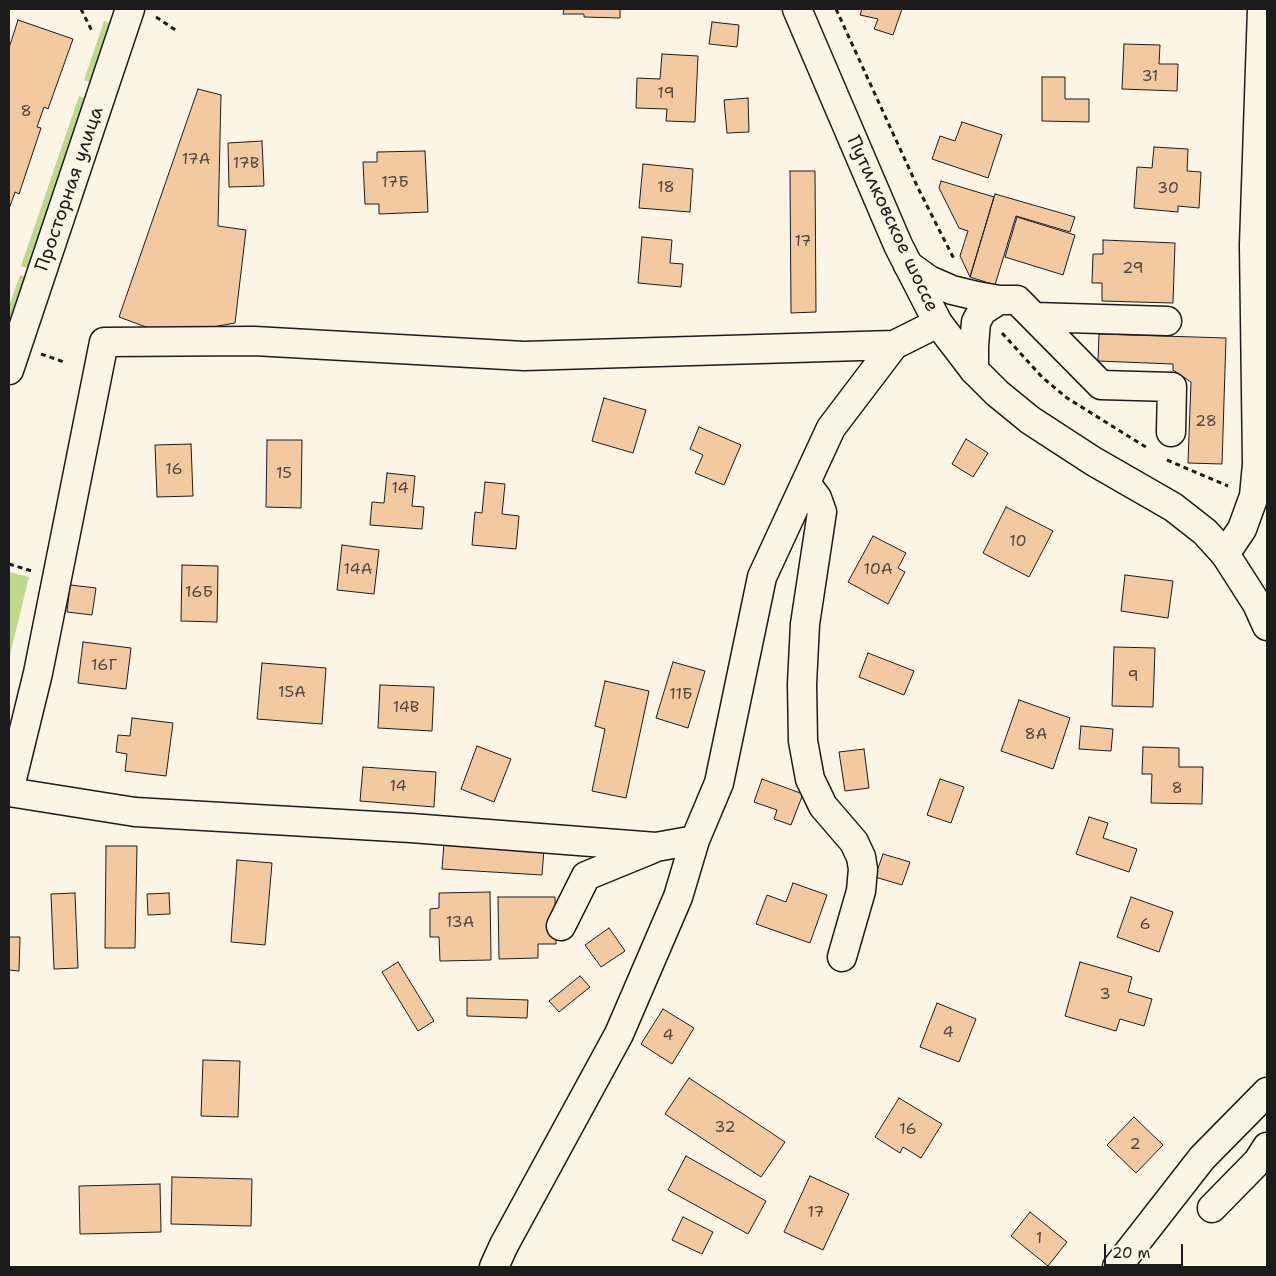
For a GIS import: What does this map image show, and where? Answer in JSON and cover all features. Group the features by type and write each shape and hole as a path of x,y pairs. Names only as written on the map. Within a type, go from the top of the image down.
{"street":[{"name":"Путилковское шоссе","path":"797,9 894,236 938,324 974,370 1030,420 1093,461 1173,507 1205,532 1225,554 1257,604 1267,626"},
{"path":"1225,554 1242,529 1254,496 1257,464 1254,245 1262,9"},
{"name":"Просторная улица","path":"9,370 140,11"},
{"path":"908,265 929,280 952,290 999,300 1016,300 1101,385 1172,387 1171,432"},
{"path":"974,370 976,322 982,310 999,300"},
{"path":"1034,317 1167,322"},
{"path":"656,847 411,828 134,812 9,791 38,673 104,342 254,341 524,356 894,345 938,324"},
{"path":"494,1267 504,1245 619,1034 678,897 694,840 719,783 762,577 831,428 894,345"},
{"path":"806,483 817,498 822,512 805,624 802,741 810,779 823,806 854,842 861,857 863,869 861,891 842,957"},
{"path":"561,926 586,876 656,847 694,840"},
{"path":"1117,1267 1202,1158 1267,1092"},
{"path":"1212,1208 1258,1161 1267,1147"}],"path":[{"path":"81,9 93,33"},
{"path":"140,11 177,31"}],"green space":[{"path":"104,21 118,26 96,84 84,80"},
{"path":"79,96 91,100 34,271 21,266"},
{"path":"20,275 33,280 9,338 9,306"},
{"path":"9,572 29,577 9,659"}],"building":[{"path":"564,9 620,9 620,18 584,17 584,14 563,14"},
{"path":"862,9 902,9 893,35 874,29 878,19 860,15"},
{"path":"18,20 73,39 48,109 44,107 37,127 41,128 19,194 15,192 9,209 9,48"},
{"path":"712,22 739,25 737,47 709,44"},
{"path":"1124,44 1160,45 1159,64 1178,64 1177,91 1122,89"},
{"path":"662,54 698,56 695,122 666,121 667,109 636,108 637,78 660,79"},
{"path":"1042,77 1065,77 1065,99 1089,99 1089,122 1042,121"},
{"path":"198,89 221,95 218,226 246,230 235,323 168,335 119,317"},
{"path":"748,98 749,132 727,133 724,100"},
{"path":"962,122 1002,135 988,178 932,159 940,136 955,141"},
{"path":"262,141 264,186 229,187 228,143"},
{"path":"1154,147 1188,149 1187,171 1201,172 1199,208 1178,206 1178,212 1134,208 1137,167 1152,168"},
{"path":"425,151 428,212 379,214 379,204 365,204 363,162 377,162 377,152"},
{"path":"643,164 693,169 690,212 639,208"},
{"path":"790,171 815,171 816,312 791,313"},
{"path":"941,181 994,197 970,277 960,256 968,231 959,228 939,188"},
{"path":"995,194 1075,217 1070,232 1016,216 995,285 970,277"},
{"path":"1017,217 1075,235 1063,275 1005,257"},
{"path":"642,237 672,240 670,263 683,264 681,287 638,283"},
{"path":"1103,240 1175,243 1173,303 1102,301 1102,283 1092,283 1093,254 1103,254"},
{"path":"1099,334 1226,338 1222,464 1188,463 1191,382 1173,370 1173,364 1098,361"},
{"path":"604,398 646,410 633,453 592,441"},
{"path":"699,427 741,445 724,485 695,473 703,455 690,449"},
{"path":"966,439 988,453 973,477 952,464"},
{"path":"267,440 302,440 301,508 266,507"},
{"path":"191,444 193,496 157,497 155,445"},
{"path":"387,473 415,476 412,506 424,507 422,529 370,525 372,502 384,503"},
{"path":"485,482 505,484 502,514 519,516 516,549 472,545 475,512 482,513"},
{"path":"1006,507 1053,531 1029,577 983,553"},
{"path":"873,536 906,553 898,568 905,572 888,604 848,582"},
{"path":"342,545 379,550 374,594 337,590"},
{"path":"182,565 218,566 217,622 181,621"},
{"path":"1125,575 1173,581 1168,618 1121,611"},
{"path":"70,585 96,588 92,615 67,612"},
{"path":"83,642 131,648 126,689 78,683"},
{"path":"1114,647 1155,648 1153,707 1112,706"},
{"path":"868,653 914,671 904,695 859,677"},
{"path":"673,662 705,671 688,728 656,718"},
{"path":"262,663 326,668 322,724 257,719"},
{"path":"605,681 649,691 626,798 592,791 605,729 595,726"},
{"path":"380,685 434,687 432,731 378,728"},
{"path":"1019,700 1070,718 1053,769 1001,751"},
{"path":"132,718 173,723 166,776 125,771 127,754 116,752 118,735 130,736"},
{"path":"1081,726 1113,729 1111,751 1079,749"},
{"path":"477,746 511,759 494,802 461,789"},
{"path":"1143,747 1179,748 1179,767 1203,767 1202,804 1151,803 1152,774 1142,774"},
{"path":"864,749 869,788 845,791 839,752"},
{"path":"363,767 436,772 434,807 360,801"},
{"path":"762,779 803,794 791,825 774,819 777,810 754,802"},
{"path":"940,779 964,787 951,823 927,815"},
{"path":"1089,817 1108,823 1103,838 1137,849 1129,872 1076,854"},
{"path":"444,843 544,849 542,875 442,869"},
{"path":"106,846 137,846 135,948 105,948"},
{"path":"883,854 910,862 902,885 875,877"},
{"path":"237,860 272,863 265,945 231,942"},
{"path":"793,883 827,895 810,943 756,924 767,895 786,902"},
{"path":"490,892 491,960 440,961 439,937 430,937 430,909 439,908 439,893"},
{"path":"75,893 78,968 54,969 51,894"},
{"path":"169,893 170,914 148,915 147,894"},
{"path":"498,897 555,897 556,944 538,944 538,958 499,959"},
{"path":"1131,897 1173,912 1159,952 1117,937"},
{"path":"609,928 625,951 601,967 585,945"},
{"path":"9,937 20,937 19,971 9,970"},
{"path":"398,962 434,1021 418,1031 382,972"},
{"path":"1080,962 1132,977 1128,992 1152,999 1144,1026 1120,1019 1116,1031 1065,1016"},
{"path":"580,976 590,987 559,1012 549,1001"},
{"path":"467,998 528,1000 527,1018 467,1016"},
{"path":"937,1003 976,1019 959,1062 920,1047"},
{"path":"663,1009 694,1028 672,1064 641,1044"},
{"path":"203,1060 240,1061 238,1117 201,1116"},
{"path":"689,1078 785,1142 761,1177 665,1114"},
{"path":"899,1098 942,1124 921,1158 903,1147 900,1153 875,1137"},
{"path":"1134,1117 1163,1145 1136,1173 1107,1145"},
{"path":"686,1156 766,1201 748,1234 668,1190"},
{"path":"810,1176 849,1194 823,1250 784,1232"},
{"path":"172,1177 252,1179 251,1226 171,1224"},
{"path":"160,1184 161,1232 80,1234 79,1186"},
{"path":"1030,1212 1067,1242 1048,1266 1011,1236"},
{"path":"683,1217 713,1232 702,1254 672,1240"}]}
